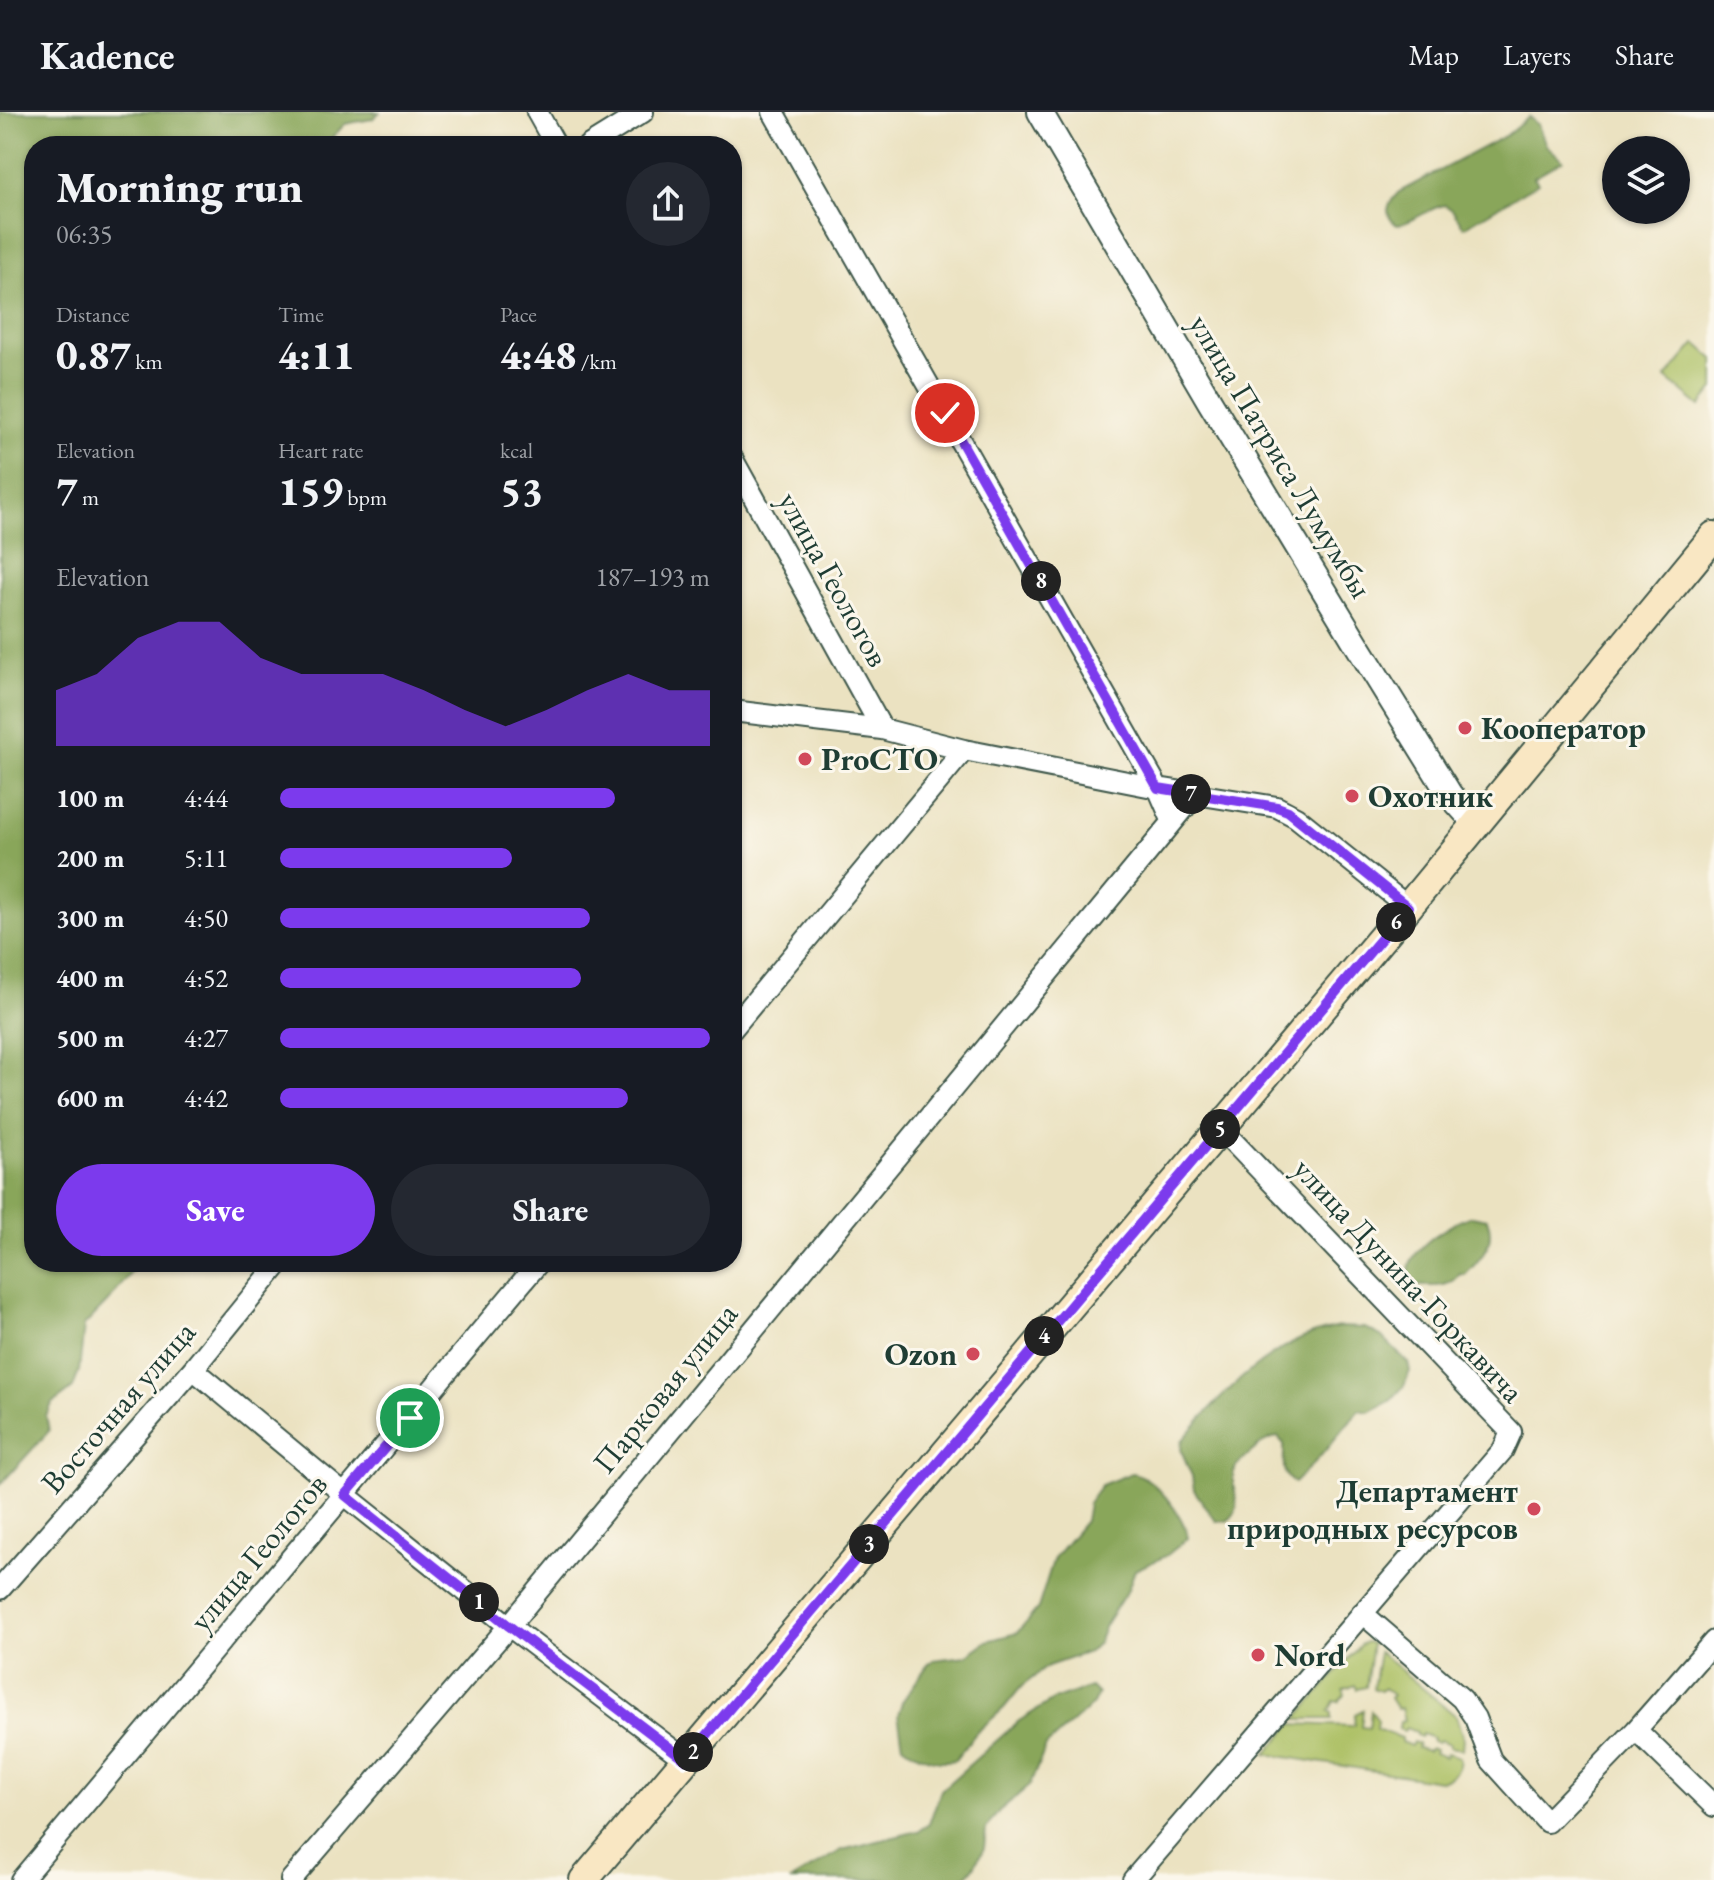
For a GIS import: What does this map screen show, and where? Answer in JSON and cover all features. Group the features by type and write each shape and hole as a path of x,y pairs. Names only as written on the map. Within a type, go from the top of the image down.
{"main road":[{"path":"584,1880 1477,825 1714,536"}],"street":[{"path":"537,112 550,136"},
{"path":"604,136 643,112"},
{"path":"773,112 1158,788 1172,820"},
{"name":"улица Патриса Лумумбы","path":"1040,112 1348,630 1450,795 1477,825"},
{"name":"улица Геологов","path":"742,476 882,729"},
{"path":"742,712 882,729 964,750 1195,795 1277,807 1288,811 1408,907"},
{"path":"742,1017 964,750"},
{"name":"Парковая улица","path":"291,1880 509,1626 1195,795"},
{"name":"улица Дунина-Горкавича","path":"1133,1880 1503,1450 1511,1432 1220,1128"},
{"name":"Восточная улица","path":"0,1589 193,1369 272,1272"},
{"name":"улица Геологов","path":"21,1880 531,1272"},
{"path":"193,1369 509,1626 686,1760"},
{"path":"1362,1613 1462,1699 1475,1718 1491,1760 1547,1822 1636,1730 1714,1641"},
{"path":"1636,1730 1714,1806"}],"green space":[{"path":"0,112 380,112 372,119 345,124 334,136 24,136 24,1272 131,1272 84,1326 79,1371 73,1388 52,1404 46,1416 49,1431 0,1485"},
{"path":"1529,117 1538,125 1546,145 1563,160 1534,177 1538,183 1464,227 1445,205 1397,225 1389,217 1388,208 1399,192 1507,135"},
{"path":"1696,343 1714,359 1714,389 1700,406 1666,378"},
{"path":"1472,1216 1487,1219 1490,1228 1489,1243 1477,1262 1465,1275 1460,1274 1445,1285 1415,1286 1409,1276 1416,1254 1437,1234"},
{"path":"1339,1327 1365,1328 1381,1336 1408,1363 1410,1371 1404,1386 1390,1401 1369,1412 1359,1410 1294,1483 1286,1475 1284,1444 1278,1437 1260,1444 1236,1467 1233,1474 1237,1502 1233,1515 1227,1521 1216,1521 1194,1490 1192,1476 1181,1450 1182,1441 1233,1386 1271,1355 1315,1333"},
{"path":"1132,1473 1149,1481 1167,1498 1181,1519 1188,1538 1166,1556 1135,1570 1098,1643 1089,1652 1048,1666 1021,1687 1004,1708 976,1733 955,1760 928,1758 903,1745 898,1715 902,1702 927,1666 933,1660 966,1656 987,1641 1017,1633 1038,1608 1054,1558 1085,1521 1088,1503 1101,1485"},
{"path":"1372,1643 1366,1687 1357,1689 1355,1685 1343,1690 1345,1695 1338,1702 1334,1701 1329,1711 1332,1719 1296,1719 1360,1645"},
{"path":"1379,1652 1456,1716 1463,1738 1462,1749 1449,1747 1450,1744 1439,1740 1437,1743 1422,1734 1420,1737 1406,1728 1404,1731 1399,1729 1400,1722 1404,1721 1401,1708 1397,1709 1390,1698 1393,1695 1384,1688 1381,1691 1373,1688"},
{"path":"1091,1687 1098,1694 1093,1704 1046,1746 1030,1785 999,1811 986,1829 984,1848 963,1880 791,1880 842,1850 918,1831 929,1824 941,1790 1019,1721 1053,1700"},
{"path":"1363,1710 1361,1727 1369,1728 1371,1711 1377,1719 1376,1729 1401,1738 1401,1742 1411,1746 1413,1742 1418,1744 1417,1748 1428,1751 1430,1748 1445,1757 1447,1753 1459,1757 1457,1769 1451,1776 1439,1781 1266,1754 1292,1724 1354,1726 1355,1714"}],"place":[{"name":"Кооператор","path":"1465,728"},
{"name":"ProСТО","path":"805,759"},
{"name":"Охотник","path":"1352,796"},
{"name":"Ozon","path":"973,1354"},
{"name":"Департамент природных ресурсов","path":"1534,1509"},
{"name":"Nord","path":"1258,1655"}],"route":[{"path":"410,1418 345,1495 509,1626 686,1760 1408,907 1288,811 1158,788 945,413"}]}
